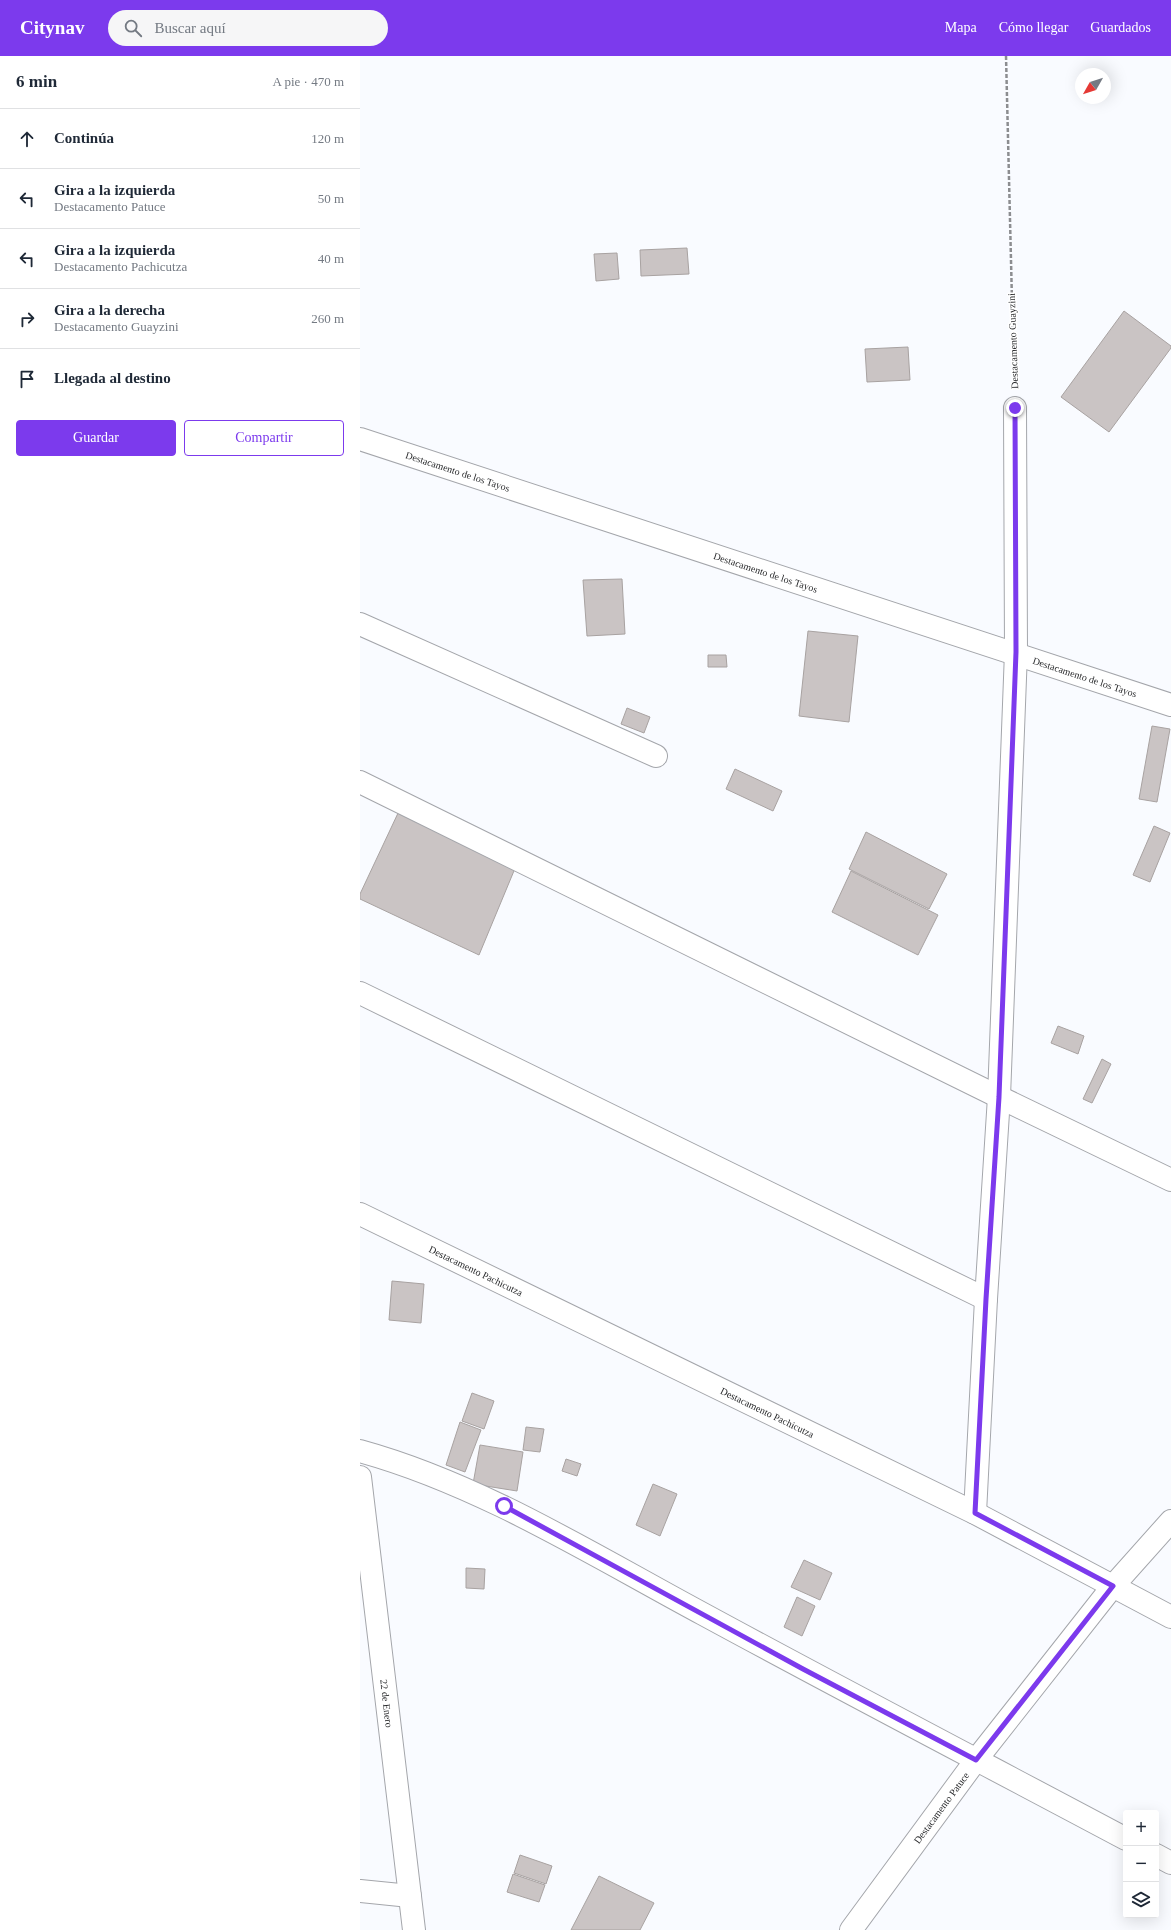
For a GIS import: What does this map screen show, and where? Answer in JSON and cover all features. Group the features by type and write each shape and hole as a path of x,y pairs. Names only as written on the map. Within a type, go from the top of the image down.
{"street":[{"path":"975,1513 986,1299 999,1097 1016,652 1015,408"},
{"name":"Destacamento de los Tayos","path":"360,439 1016,652 1171,704"},
{"path":"360,624 656,756"},
{"path":"360,782 999,1097 1171,1180"},
{"path":"360,993 986,1299"},
{"name":"Destacamento Pachicutza","path":"360,1214 975,1513 1171,1617"},
{"path":"360,1451 392,1460 504,1506 796,1665 1123,1837"},
{"name":"22 de Enero","path":"360,1477 365,1573 414,1930"},
{"name":"Destacamento Patuce","path":"851,1930 976,1760 1113,1586 1171,1521"},
{"path":"1159,1857 1171,1863"},
{"path":"360,1891 410,1896"}],"path":[{"name":"Destacamento Guayzini","path":"1006,56 1015,408"}],"building":[{"path":"687,248 689,274 641,276 640,250"},
{"path":"617,253 619,279 596,281 594,254"},
{"path":"1124,311 1171,346 1171,348 1109,432 1061,397"},
{"path":"908,347 910,380 867,382 865,349"},
{"path":"622,579 625,634 587,636 583,580"},
{"path":"808,631 858,636 849,722 799,716"},
{"path":"708,655 726,655 727,667 708,667"},
{"path":"627,708 650,717 644,733 621,724"},
{"path":"1152,726 1170,729 1157,802 1139,799"},
{"path":"735,769 782,791 773,811 726,789"},
{"path":"399,811 516,866 479,955 360,899 360,894"},
{"path":"1154,826 1170,833 1150,882 1133,875"},
{"path":"866,832 947,874 929,909 849,869"},
{"path":"851,871 938,915 918,955 832,912"},
{"path":"1058,1026 1084,1036 1078,1054 1051,1043"},
{"path":"1102,1059 1111,1064 1092,1103 1083,1099"},
{"path":"392,1281 424,1284 421,1323 389,1320"},
{"path":"472,1393 494,1401 484,1429 462,1421"},
{"path":"460,1422 481,1430 465,1472 446,1465"},
{"path":"526,1427 544,1429 540,1452 523,1450"},
{"path":"480,1445 523,1452 517,1491 473,1484"},
{"path":"566,1459 581,1464 577,1476 562,1471"},
{"path":"653,1484 677,1494 660,1536 636,1525"},
{"path":"804,1560 832,1573 820,1600 791,1587"},
{"path":"466,1568 485,1569 484,1589 466,1588"},
{"path":"797,1597 815,1606 802,1636 784,1627"},
{"path":"520,1855 552,1866 546,1884 514,1873"},
{"path":"513,1874 545,1885 539,1902 507,1892"},
{"path":"599,1876 654,1903 640,1930 571,1930"}],"route":[{"path":"504,1506 803,1669 976,1760 1113,1586 975,1513 986,1299 999,1097 1016,652 1015,408"}]}
